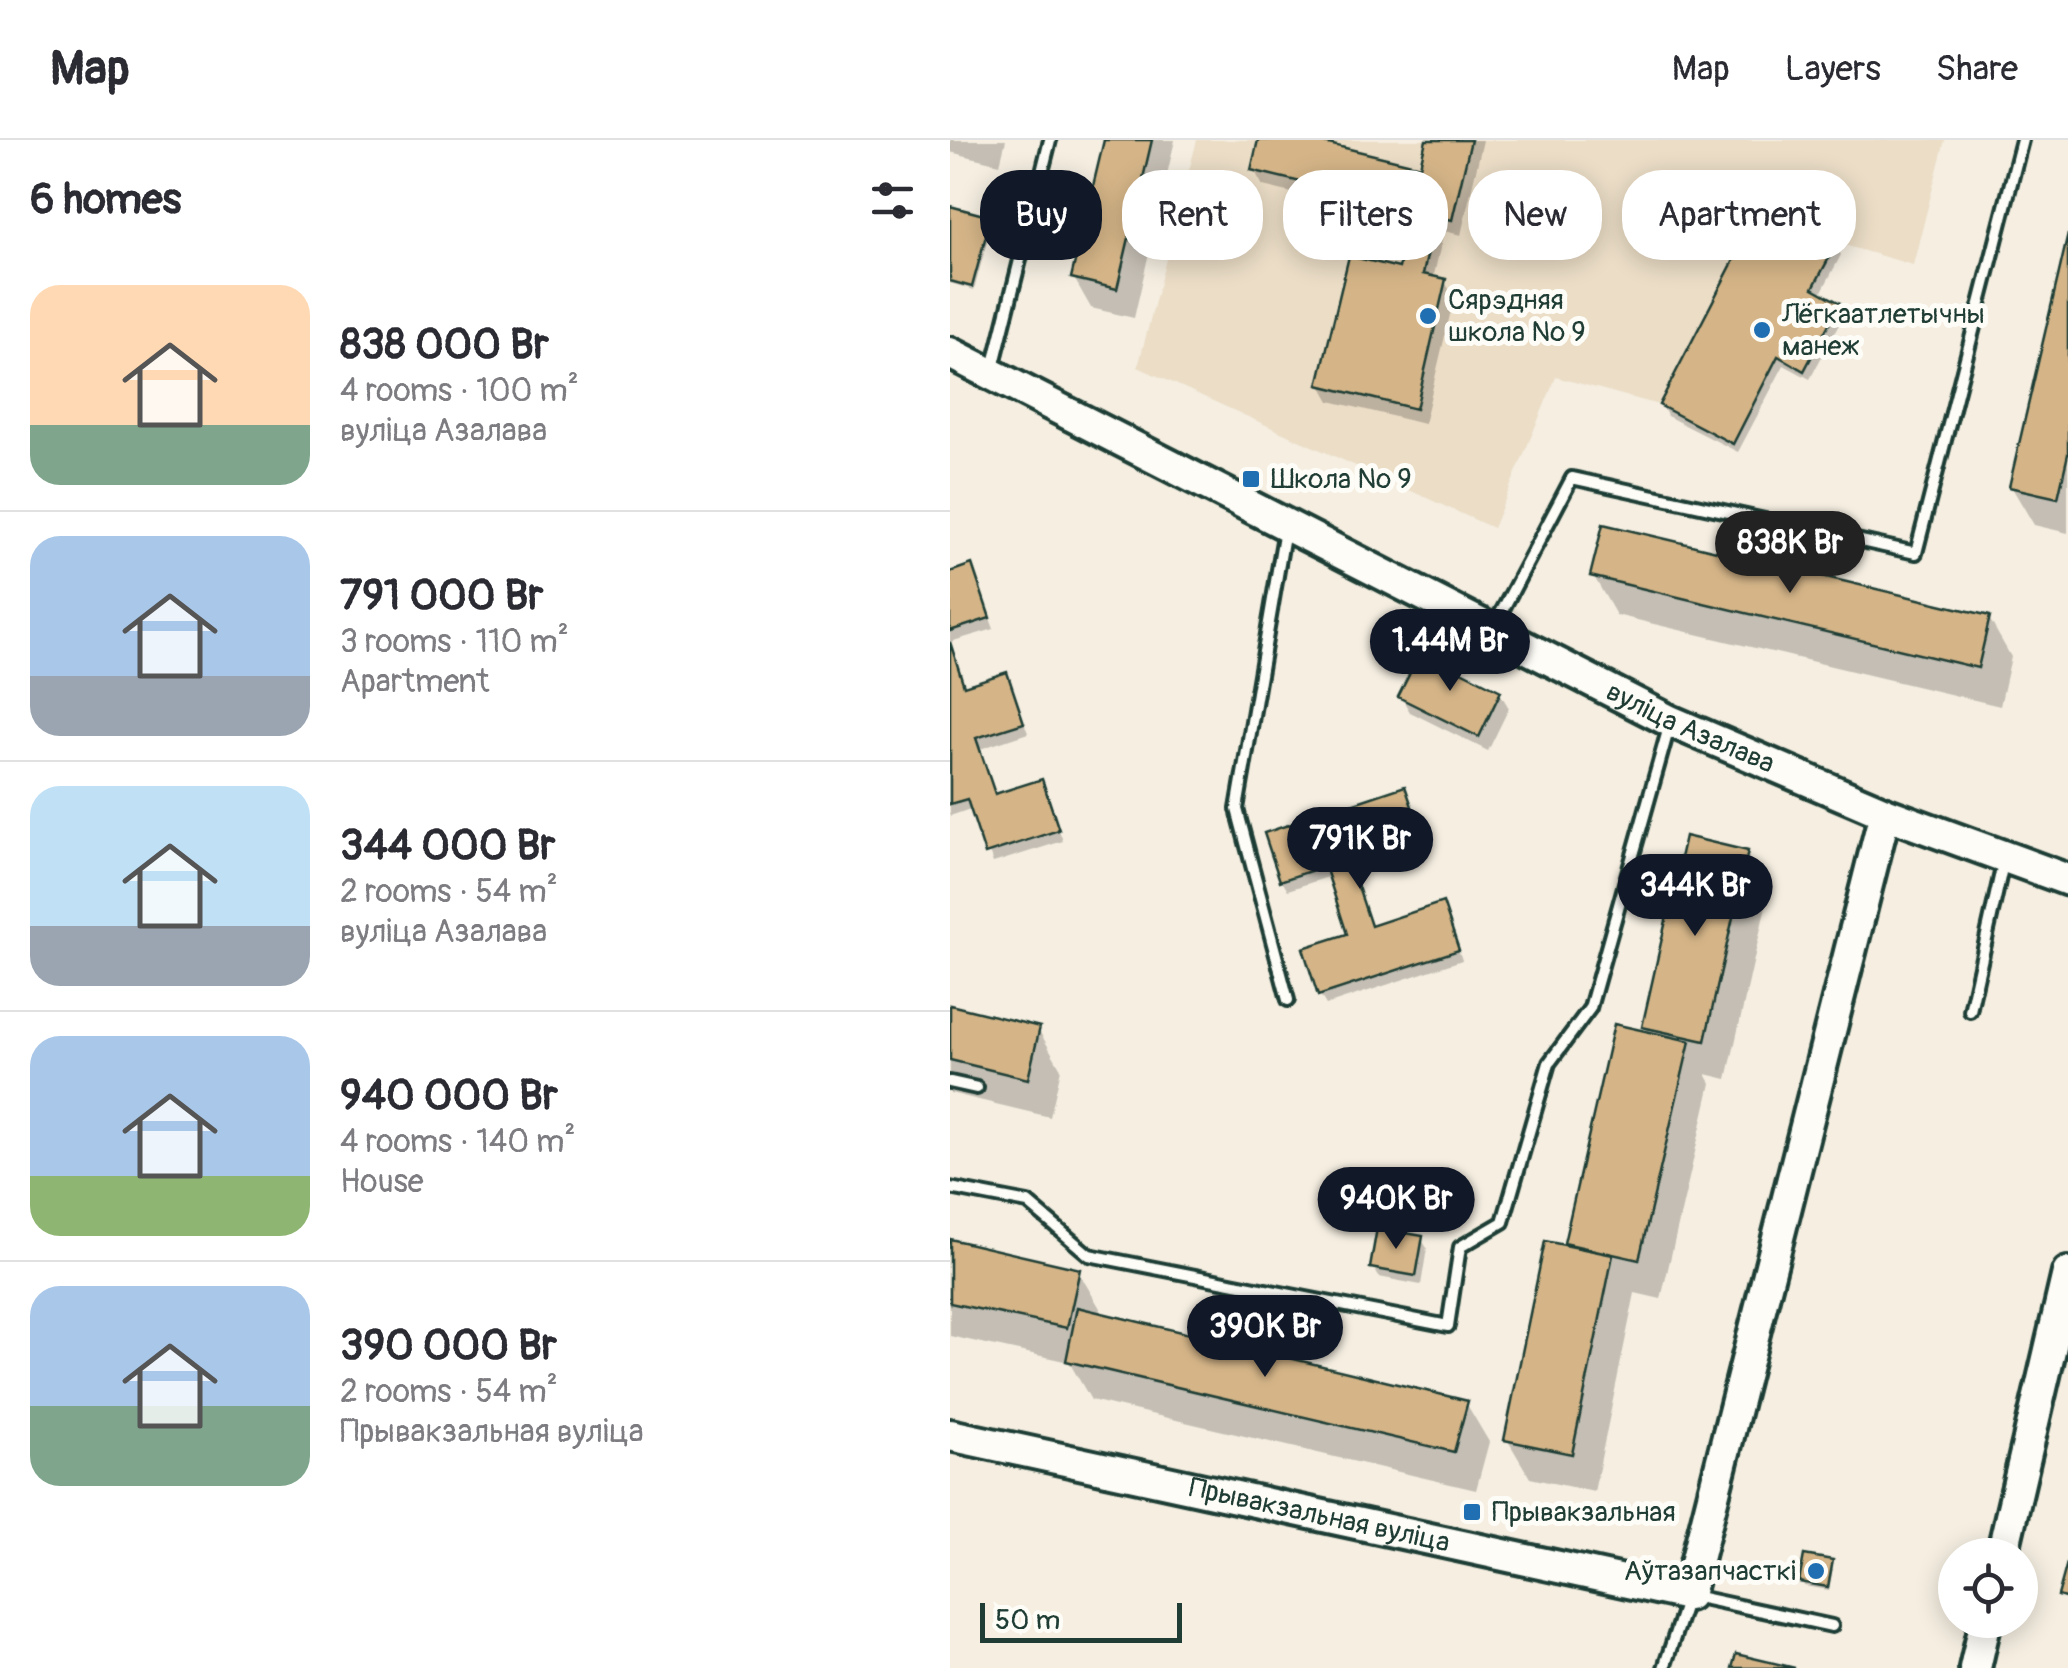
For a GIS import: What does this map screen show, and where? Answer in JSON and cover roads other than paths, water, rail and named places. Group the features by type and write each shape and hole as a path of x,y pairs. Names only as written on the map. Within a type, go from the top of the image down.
{"street":[{"name":"вуліца Азалава","path":"950,353 1670,721 1885,813 2068,880"},
{"path":"1688,1596 1885,813"},
{"path":"2006,1538 2068,1273"},
{"name":"Прывакзальная вуліца","path":"950,1436 1688,1596"},
{"path":"1975,1668 1982,1638"}],"lane":[{"path":"991,373 1050,140"},
{"path":"1493,629 1572,478 1916,553 2022,140"},
{"path":"1286,524 1236,809 1288,1000"},
{"path":"950,1188 1028,1202 1089,1255 1448,1326 1460,1247 1503,1222 1549,1063 1590,1008 1670,721"},
{"path":"1970,1010 2004,858"},
{"path":"950,1082 977,1088"},
{"path":"1666,1666 1688,1596 1832,1626"}],"place":[{"name":"Сярэдняя школа № 9","path":"1428,316"},
{"name":"Лёгкаатлетычны манеж","path":"1762,330"},
{"name":"Школа № 9","path":"1251,479"},
{"name":"Прывакзальная","path":"1472,1512"},
{"name":"Аўтазапчасткі","path":"1816,1571"}]}
